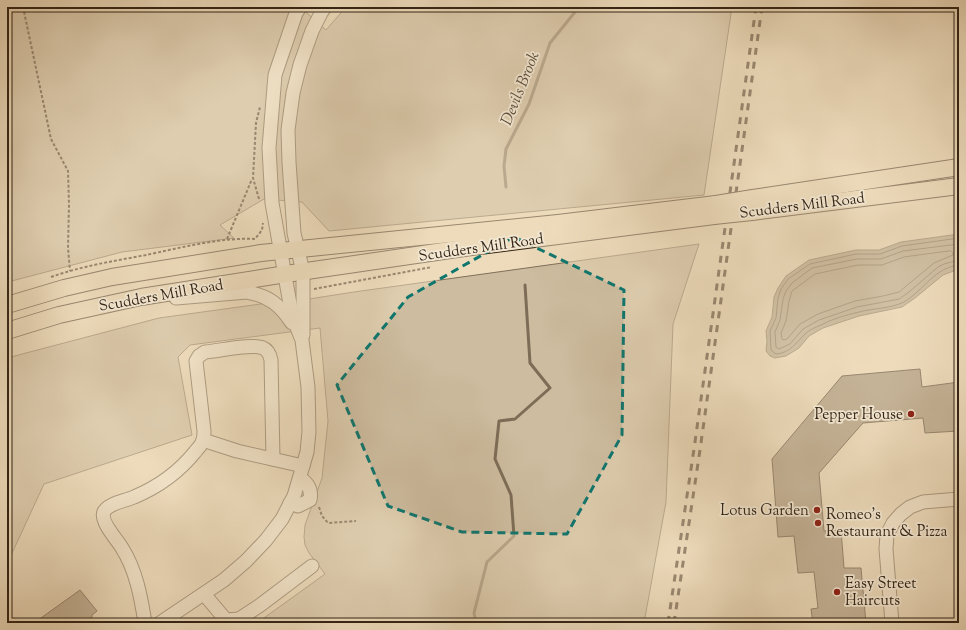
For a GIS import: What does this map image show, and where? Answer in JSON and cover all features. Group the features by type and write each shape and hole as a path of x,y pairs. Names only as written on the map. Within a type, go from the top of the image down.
{"main road":[{"name":"Scudders Mill Road","path":"752,205 959,166"},
{"name":"Scudders Mill Road","path":"7,331 59,315 141,297 286,274 752,205 959,186"},
{"name":"Scudders Mill Road","path":"7,305 64,288 112,277 280,251 558,223 715,210"}],"street":[{"path":"160,623 224,580 246,561 266,540 282,519 290,503 300,478 307,452 309,432 308,387 302,340 292,315 286,274 280,251 272,203 269,148 275,75 296,13 300,7"},
{"path":"302,340 304,331 303,272 294,233 288,130 293,93 300,64 312,32 325,7"},
{"path":"141,297 154,301 247,292 256,293 266,297 279,306 295,327 302,340"},
{"path":"145,623 135,574 125,552 103,520 102,513 106,508 134,497 169,478 184,465 203,440 204,431 196,361 199,356 206,352 255,346 264,348 269,354 271,360 273,459"},
{"path":"203,440 237,451 303,466"},
{"path":"290,503 298,506 310,500 312,493 309,486 300,478"},
{"path":"892,623 886,549 887,535 893,523 906,510 923,502 959,499"},
{"path":"204,594 226,621 239,619 259,606 312,566"}],"path":[{"path":"23,7 51,139 68,171 68,248 70,271"},
{"path":"227,240 252,178"},
{"path":"311,497 317,502 322,516 328,522 356,521"}],"highlighted area":[{"path":"514,237 624,290 622,435 567,534 462,532 388,506 337,385 408,297"}],"shaded area":[{"path":"7,7 300,7 326,30 346,7 732,7 704,195 329,231 302,202 264,199 220,225 234,238 122,252 8,282"},
{"path":"699,244 673,324 666,502 644,623 257,623 325,574 309,553 305,545 304,537 305,525 322,478 328,421 320,328 190,345 178,357 192,435 44,484 7,564 7,358 159,318 297,299 309,299"}],"water":[{"path":"959,234 959,269 943,275 902,307 859,316 823,328 809,336 799,348 786,356 775,358 770,356 766,351 766,331 772,317 774,297 778,288 786,276 809,260 856,250 879,250 901,242"}],"building":[{"path":"920,369 922,387 959,382 959,431 925,433 923,418 863,423 819,473 824,531 841,530 844,568 861,568 866,623 813,623 811,609 818,608 814,572 798,573 794,536 778,537 772,459 842,376"},
{"path":"80,590 97,611 85,623 34,623"}],"waterway":[{"name":"Devils Brook","path":"506,187 504,166 506,149 529,104 550,43 579,7"},
{"name":"Devils Brook","path":"476,623 474,613 487,562 514,536 511,495 495,459 499,421 515,419 550,388 530,363 525,285"}],"railway":[{"path":"668,623 756,7"},
{"path":"674,623 700,450 762,7"}],"place":[{"name":"Pepper House","path":"911,414"},
{"name":"Lotus Garden","path":"817,510"},
{"name":"Romeo's Restaurant & Pizza","path":"818,523"},
{"name":"Easy Street Haircuts","path":"837,592"}]}
